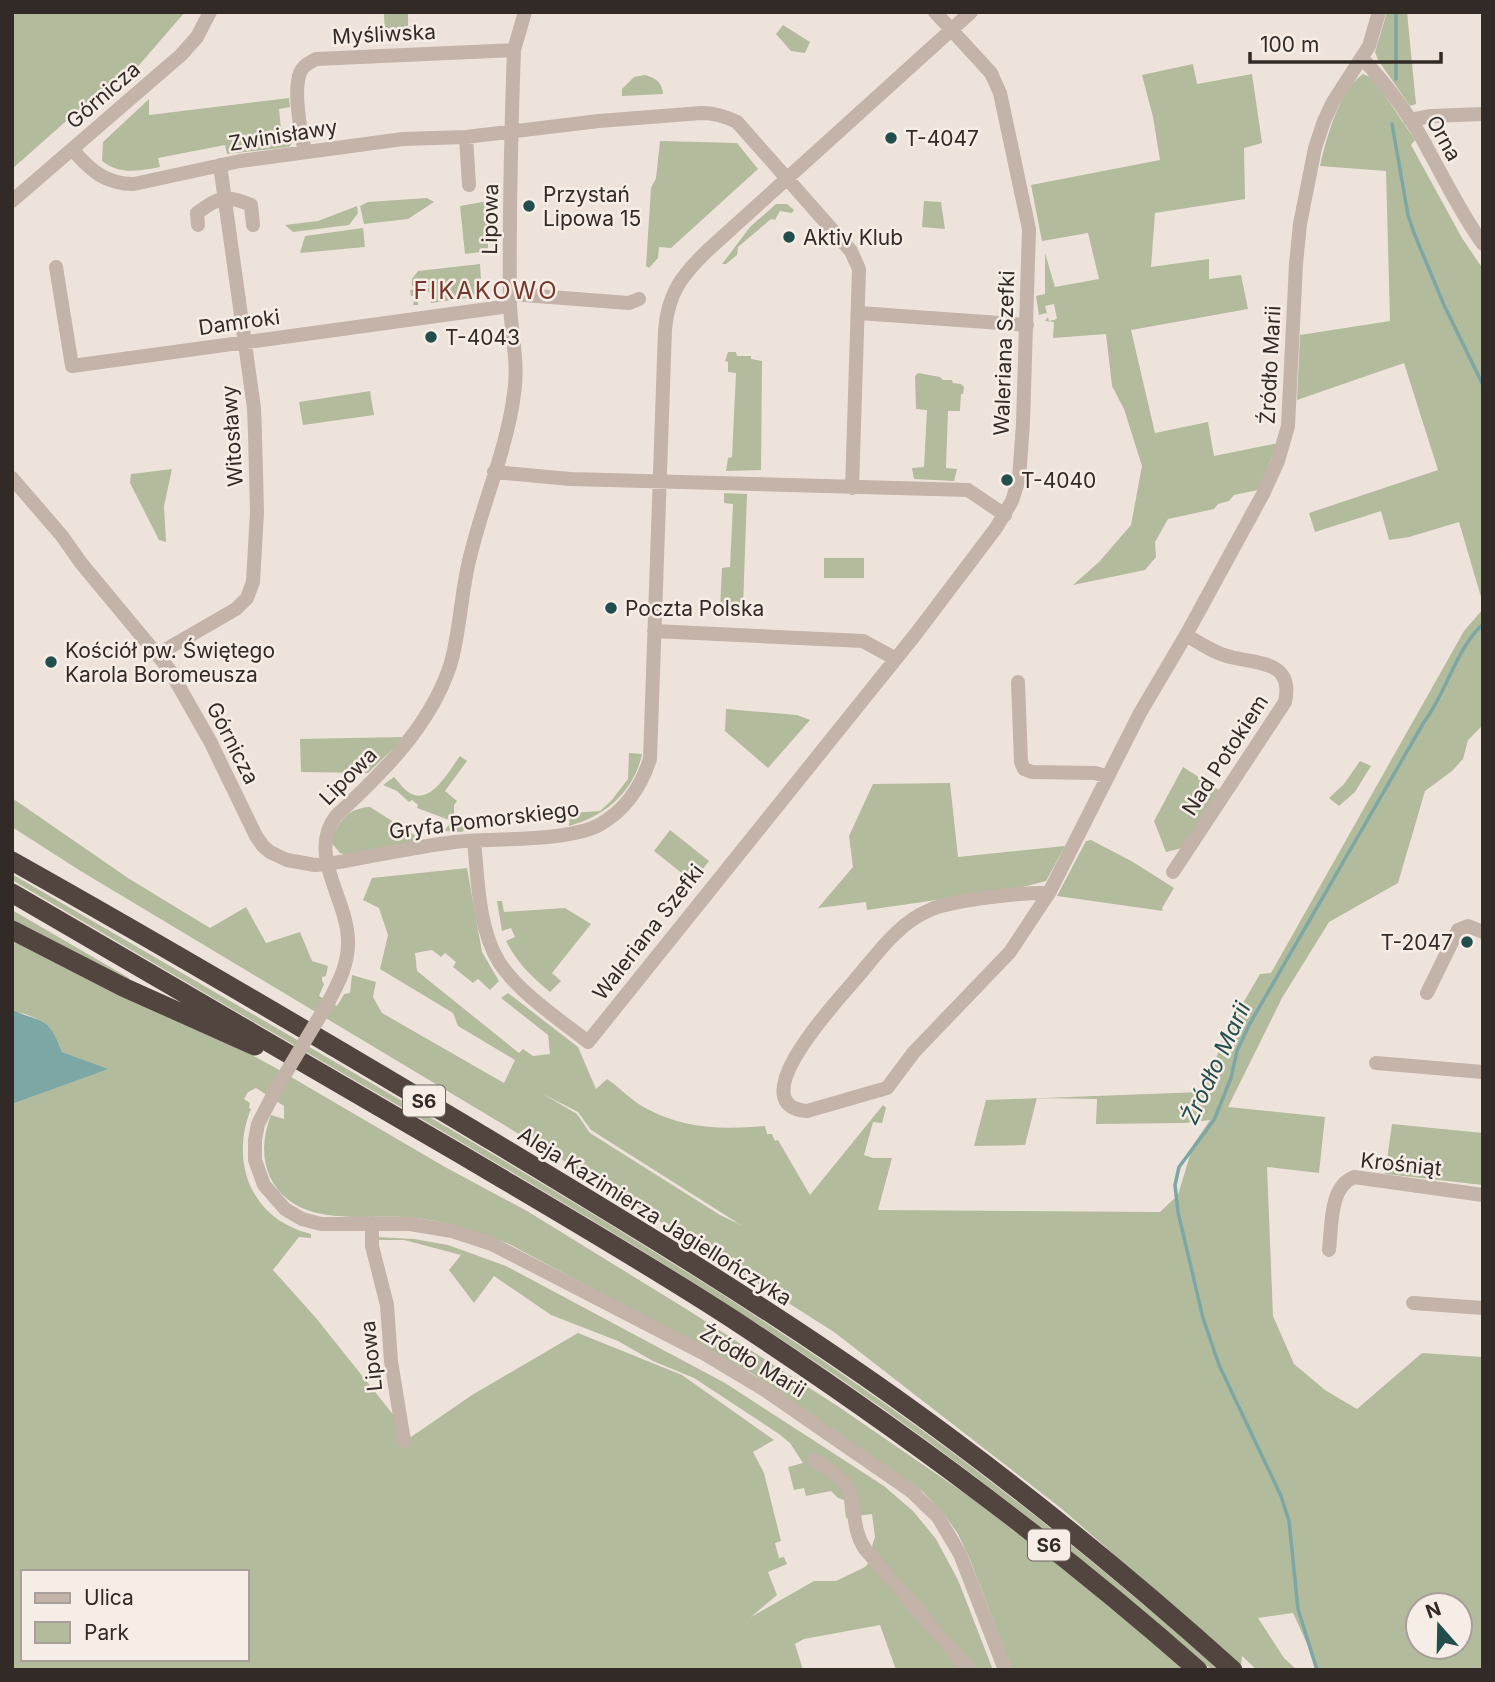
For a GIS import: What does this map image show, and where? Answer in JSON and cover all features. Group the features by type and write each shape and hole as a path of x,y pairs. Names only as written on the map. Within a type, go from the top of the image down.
{"highway":[{"name":"Aleja Kazimierza Jagiellończyka","path":"16,860 337,1048 646,1235 801,1333 1000,1475 1233,1670"},
{"name":"S6","path":"12,893 604,1239 751,1332 998,1506 1085,1574 1198,1670"},
{"name":"S6","path":"12,930 135,993 232,1037 318,1071"}],"street":[{"name":"Górnicza","path":"12,201 181,55 197,37 210,12"},
{"path":"526,12 514,50 512,131 599,121 712,113 728,117 737,122 851,251 860,279 852,488"},
{"path":"935,12 951,30"},
{"name":"Gryfa Pomorskiego","path":"328,864 430,846 567,835 596,827 615,814 631,798 644,778 650,759 666,318 673,294 685,272 971,12"},
{"name":"Źródło Marii","path":"1049,893 956,903 932,909 905,925 814,1028 793,1059 785,1083 789,1105 795,1110 807,1111 887,1088 914,1052 1010,952 1049,893 1106,776 1263,494 1286,440 1291,399 1296,264 1308,181 1324,121 1369,46 1379,12"},
{"name":"Waleriana Szefki","path":"474,841 484,924 498,961 511,977 588,1042 786,792 896,659 1005,515 1019,480 1027,325 1028,218 1002,102 991,74 951,30"},
{"name":"Myśliwska","path":"304,152 298,96 299,75 305,65 316,59 514,50"},
{"name":"Orna","path":"1362,58 1410,120 1462,214 1483,244"},
{"path":"1410,120 1431,116 1483,114"},
{"name":"Zwinisławy","path":"73,149 95,174 123,184 304,152 403,139 466,137 512,131"},
{"name":"Lipowa","path":"404,1441 391,1360 387,1305 372,1246 372,1223 331,1225 308,1221 285,1209 268,1192 256,1165 254,1145 258,1124 341,979 347,958 346,921 324,846 328,826 398,755 429,710 448,671 470,555 504,443 514,394 510,300 512,131"},
{"path":"466,137 469,185"},
{"name":"Witosławy","path":"158,654 236,609 247,598 253,582 257,512 254,408 220,165"},
{"path":"198,225 197,213 215,200 232,197 251,205 253,225"},
{"name":"Damroki","path":"57,267 72,366 244,343 510,300"},
{"path":"510,300 629,303 639,299"},
{"path":"859,313 1027,325"},
{"path":"494,472 569,479 968,490 1005,515"},
{"name":"Górnicza","path":"12,478 158,654 210,741 263,846 287,860 315,865 328,864"},
{"path":"654,631 863,641 896,659"},
{"name":"Nad Potokiem","path":"1173,873 1285,702 1288,690 1279,670 1266,664 1230,657 1186,635"},
{"path":"1018,682 1021,762 1024,769 1032,772 1095,773 1106,776"},
{"path":"1427,993 1458,930 1468,926 1483,932"},
{"path":"1376,1063 1483,1072"},
{"name":"Krośniąt","path":"1329,1250 1336,1193 1341,1185 1354,1177 1483,1195"},
{"name":"Źródło Marii","path":"372,1223 410,1224 452,1231 516,1254 747,1379 896,1480 932,1511 953,1540 1005,1670"},
{"path":"1413,1303 1483,1308"},
{"path":"814,1460 846,1485 861,1528 860,1542 969,1670"}],"green space":[{"path":"12,12 185,12 134,71 117,76 12,169"},
{"path":"384,12 408,12 408,26 417,26 417,39 385,40"},
{"path":"1387,12 1407,12 1416,104 1410,106 1375,52"},
{"path":"783,25 810,42 805,53 791,51 776,34"},
{"path":"1193,64 1197,84 1252,74 1262,143 1244,148 1245,199 1155,213 1151,267 1209,259 1209,279 1241,275 1248,309 1131,330 1155,433 1208,422 1214,456 1278,443 1258,490 1234,495 1214,509 1168,519 1155,542 1156,557 1145,570 1073,585 1099,562 1131,525 1142,466 1124,409 1112,386 1106,334 1053,338 1054,322 1045,321 1048,317 1049,321 1057,319 1054,304 1045,306 1047,313 1039,315 1036,296 1045,294 1045,253 1055,287 1099,279 1088,233 1042,241 1031,185 1160,160 1142,75"},
{"path":"1363,74 1373,78 1415,140 1411,145 1462,238 1483,269 1483,604 1459,522 1389,540 1381,511 1315,532 1309,513 1438,470 1404,363 1297,400 1300,335 1390,321 1386,171 1320,166 1340,103"},
{"path":"645,75 658,81 663,94 622,96 622,89 634,77"},
{"path":"289,98 290,107 279,109 281,129 292,128 291,138 296,138 289,147 227,154 225,145 158,158 160,167 137,171 122,170 102,161 103,142 149,99 149,115"},
{"path":"660,141 737,143 758,169 671,248 659,247 658,258 649,268 646,266 651,188 656,178"},
{"path":"427,198 434,202 408,219 364,224 360,206 368,202"},
{"path":"488,201 488,251 465,254 460,206"},
{"path":"924,201 941,202 945,229 922,227"},
{"path":"776,204 787,204 794,210 792,213 780,211 775,220 771,219 738,247 737,255 722,264 750,227"},
{"path":"357,206 358,213 349,225 293,232 285,225 318,221"},
{"path":"363,228 365,247 300,253 305,236"},
{"path":"480,264 482,296 431,303 429,292 418,294 418,305 413,305 415,296 411,296 410,290 429,288 428,285 412,286 412,279 418,271"},
{"path":"728,352 762,361 761,470 726,471 728,458 732,457 736,373 728,372 728,362 725,361"},
{"path":"918,373 952,380 964,387 960,411 948,411 946,468 957,469 954,481 914,479 912,468 924,467 927,410 916,409 915,376"},
{"path":"370,391 374,415 303,425 299,402"},
{"path":"172,469 164,506 166,542 159,540 130,483 131,474"},
{"path":"724,493 747,494 743,608 720,609 722,568 730,567 733,504 724,503"},
{"path":"824,558 864,558 864,578 824,578"},
{"path":"1483,609 1483,725 1468,740 1463,759 1425,791 1398,883 1329,922 1282,998 1228,1107 1325,1117 1319,1173 1267,1167 1273,1316 1294,1364 1325,1390 1357,1409 1422,1353 1483,1357 1483,1670 1319,1670 1293,1613 1258,1618 1284,1658 1297,1670 1257,1670 1242,1656 1241,1666 1062,1509 834,1332 574,1167 79,870 12,827 12,798 128,878 210,928 246,907 266,943 300,932 312,961 328,966 326,976 322,977 324,984 319,996 337,1006 344,994 350,993 352,975 376,982 373,997 382,1013 504,1083 515,1060 458,1026 453,1013 380,969 388,935 379,908 363,900 372,878 467,868 482,952 499,981 490,990 478,979 473,983 453,967 456,962 445,953 441,957 432,950 415,953 417,971 519,1053 523,1049 533,1056 550,1054 548,1035 501,998 508,993 578,1047 596,1089 607,1079 642,1106 657,1114 687,1123 733,1128 765,1126 767,1134 772,1134 775,1141 778,1140 810,1195 883,1105 886,1108 882,1123 873,1122 864,1155 892,1158 878,1210 1160,1212 1178,1195 1193,1145 1210,1120 1185,1123 1096,1124 1097,1099 1039,1098 1201,1092 1211,1075 1223,1037 1260,974 1271,973 1464,631","holes":["543,1094 578,1112 591,1130 741,1225 720,1215 590,1133 577,1114"]},
{"path":"726,709 797,715 810,720 768,768 725,731"},
{"path":"402,737 368,773 301,772 300,739"},
{"path":"629,753 642,754 625,790 606,809 569,826 570,813 600,811 611,801 628,779"},
{"path":"460,756 467,761 445,791 457,801 454,805 454,820 467,819 462,832 444,831 452,821 417,808 418,805 412,800 409,802 397,791 383,785 394,777 410,793 425,795 439,784"},
{"path":"1360,761 1371,766 1355,792 1339,806 1329,798 1344,784"},
{"path":"1183,767 1219,790 1182,848 1166,852 1154,821"},
{"path":"950,783 958,857 1065,846 1046,881 1019,888 867,910 866,902 818,908 853,867 849,836 873,784"},
{"path":"370,807 420,841 347,855 340,853 331,842 340,822 355,810"},
{"path":"670,830 709,861 693,882 654,851"},
{"path":"1091,840 1174,888 1162,908 1163,911 1057,896 1086,841"},
{"path":"12,874 530,1176 768,1324 971,1466 1097,1566 1220,1670 1212,1670 1121,1592 981,1481 885,1410 784,1341 569,1206 12,880"},
{"path":"497,901 502,901 504,912 565,908 591,924 552,973 561,981 550,992 525,969 510,949 506,941 515,937 511,928 502,931"},
{"path":"12,910 129,978 130,981 12,922"},
{"path":"12,938 274,1067 445,1167 527,1211 691,1312 836,1405 973,1499 1082,1583 1185,1670 1012,1670 958,1534 923,1492 753,1374 509,1244 464,1228 428,1220 335,1216 315,1213 297,1206 282,1194 270,1177 265,1162 264,1146 268,1123 271,1115 284,1119 284,1106 256,1088 248,1092 244,1099 250,1103 251,1109 243,1149 245,1169 251,1186 260,1203 274,1216 291,1227 311,1234 311,1238 299,1237 273,1270 316,1318 411,1437 472,1395 578,1333 682,1375 774,1440 753,1452 764,1473 781,1541 775,1543 779,1558 784,1557 787,1564 768,1572 777,1595 751,1617 814,1581 836,1581 865,1567 876,1554 872,1546 875,1537 872,1514 856,1516 840,1482 850,1517 846,1518 844,1500 831,1491 806,1496 804,1488 794,1490 788,1467 803,1463 790,1443 694,1378 653,1361 618,1341 551,1315 494,1276 474,1303 449,1270 461,1255 404,1240 376,1240 377,1237 414,1239 448,1245 506,1266 725,1383 884,1486 913,1511 936,1539 958,1580 993,1670 896,1670 880,1625 804,1639 795,1644 803,1670 12,1670 12,1104 106,1069 62,1052 50,1029 31,1016 13,1011"},
{"path":"1037,1098 1025,1145 974,1146 986,1100"},
{"path":"1392,1124 1483,1133 1483,1185 1385,1174"}],"water":[{"path":"12,1010 49,1027 62,1052 108,1069 12,1104"}],"waterway":[{"name":"Źródło Marii","path":"1396,12 1396,79"},
{"name":"Źródło Marii","path":"1392,124 1408,215 1414,233 1444,305 1483,385"},
{"name":"Źródło Marii","path":"1317,1670 1298,1609 1289,1521 1281,1496 1219,1365 1203,1318 1178,1212 1175,1185 1179,1167 1214,1120 1231,1078 1237,1051 1249,1025 1439,698 1465,646 1483,624"}],"place":[{"name":"T-4047","path":"891,138"},
{"name":"Przystań Lipowa 15","path":"529,206"},
{"name":"Aktiv Klub","path":"789,237"},
{"name":"T-4043","path":"431,337"},
{"name":"T-4040","path":"1007,480"},
{"name":"Poczta Polska","path":"611,608"},
{"name":"Kościół pw. Świętego Karola Boromeusza","path":"51,662"},
{"name":"T-2047","path":"1467,942"}],"district":[{"name":"FIKAKOWO","path":"486,290"}]}
